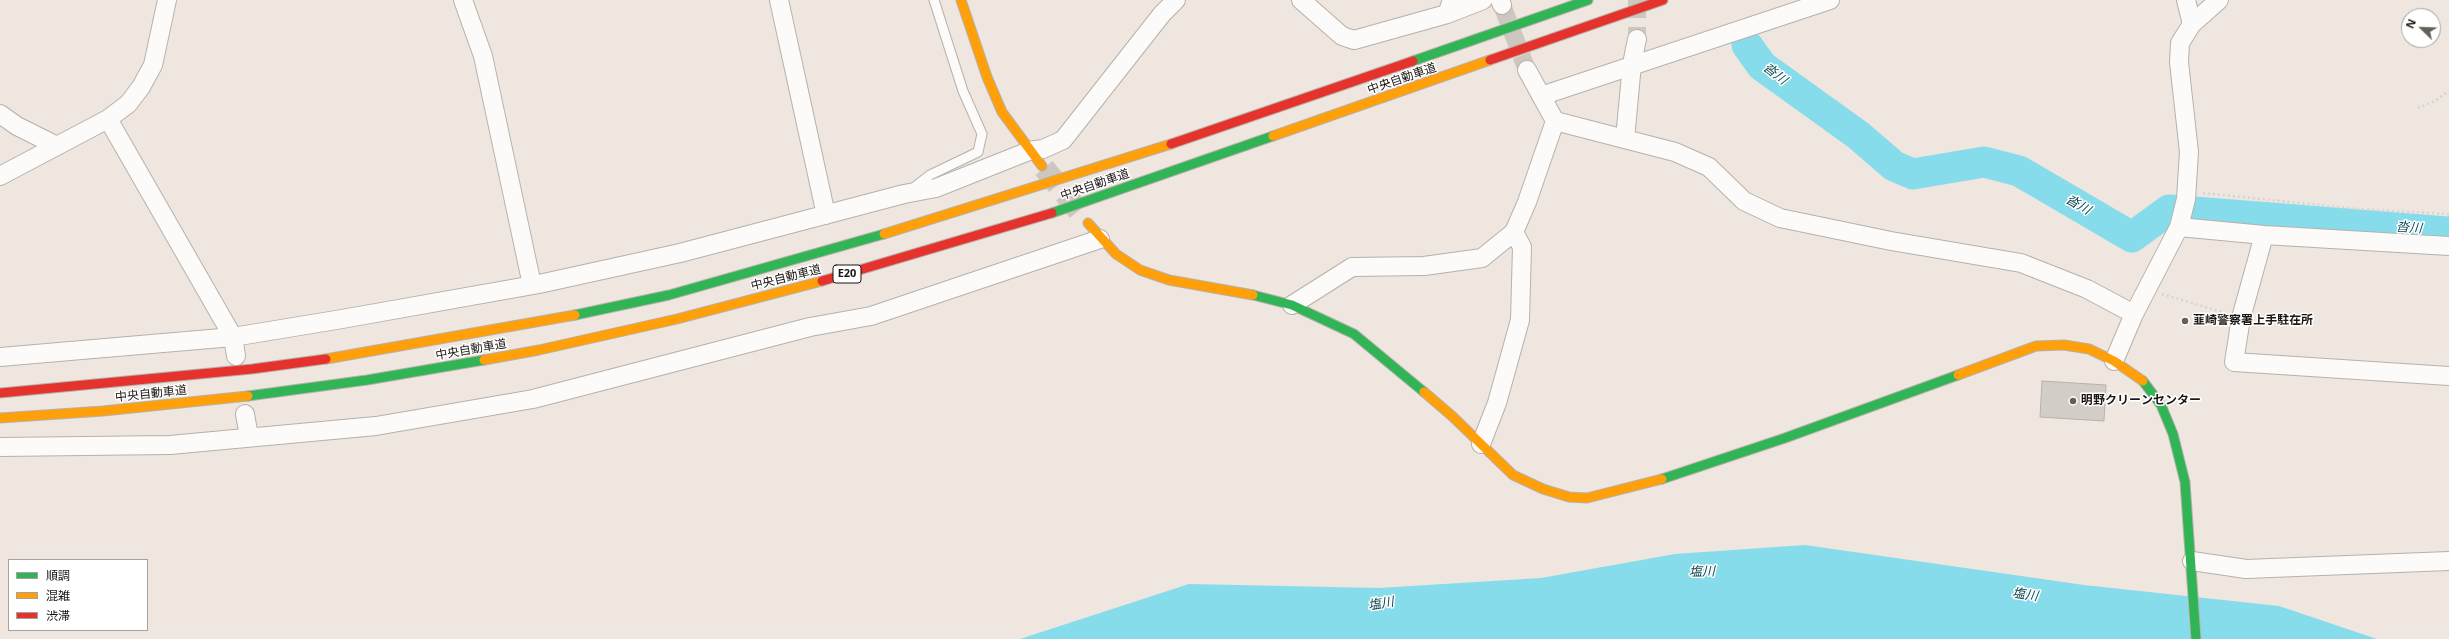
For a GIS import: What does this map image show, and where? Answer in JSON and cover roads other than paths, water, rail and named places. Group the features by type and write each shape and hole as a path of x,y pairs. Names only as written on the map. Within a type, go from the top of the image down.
{"main road":[{"path":"961,0 987,77 1002,112 1029,151 1042,166"},
{"name":"中央自動車道","path":"0,393 252,369 364,354 526,325 669,295 816,255 1034,189 1198,136 1588,0"},
{"name":"中央自動車道","path":"0,418 103,411 258,395 366,380 539,350 684,317 829,280 1048,214 1663,0"},
{"path":"1088,223 1100,239 1116,254 1140,270 1169,280 1235,290 1292,305 1354,334 1452,416 1513,475 1543,490 1568,497 1587,498 1660,480 1785,438 2036,346 2064,345 2089,349 2114,361 2147,384 2161,405 2173,434 2186,482 2196,639"}],"street":[{"path":"0,176 108,119 128,104 141,87 153,65 167,0"},
{"path":"463,0 483,56 532,285"},
{"path":"779,0 826,215"},
{"path":"0,357 232,337 532,285 680,253 904,194 936,188 1029,151 1043,149 1063,140 1162,14 1176,0"},
{"path":"1300,0 1342,36 1354,40 1450,7 1483,0"},
{"path":"1541,96 1632,64 1830,0"},
{"path":"2186,0 2192,24"},
{"path":"2114,361 2134,314 2180,224 2187,194 2189,152 2178,53 2183,34 2219,0"},
{"path":"1625,139 1632,64 1637,39"},
{"path":"1526,70 1555,121 1675,152 1709,167 1744,201 1780,218 1891,241 2021,263 2087,289 2134,314"},
{"path":"0,114 17,126 57,146"},
{"path":"108,119 232,337 236,356"},
{"path":"1292,305 1352,267 1424,266 1482,258 1514,232 1527,202 1555,121"},
{"path":"2180,224 2264,235 2449,246"},
{"path":"1481,444 1497,403 1520,320 1522,247 1514,232"},
{"path":"2264,235 2240,318 2234,362 2449,376"},
{"path":"0,447 170,445 376,426 533,399 810,327 872,316 1100,239"},
{"path":"245,414 249,437"},
{"path":"2192,567 2246,569 2449,561"}],"lane":[{"path":"904,194 930,175 978,152 982,134 963,91 934,0"}],"water":[{"name":"塩川","path":"1805,545 2084,585 2279,606 2377,639 1020,639 1189,584 1379,588 1541,578 1675,554"}],"waterway":[{"name":"沓川","path":"1747,45 1762,66 1858,135 1894,166 1913,174 1984,162 2019,171 2132,237 2169,210 2449,232"}],"tunnel":[{"path":"1637,0 1637,39"},
{"path":"1502,5 1527,70"},
{"path":"1044,168 1085,219"}],"place":[{"name":"韮崎警察署上手駐在所","path":"2185,321"},
{"name":"明野クリーンセンター","path":"2073,401"}]}
